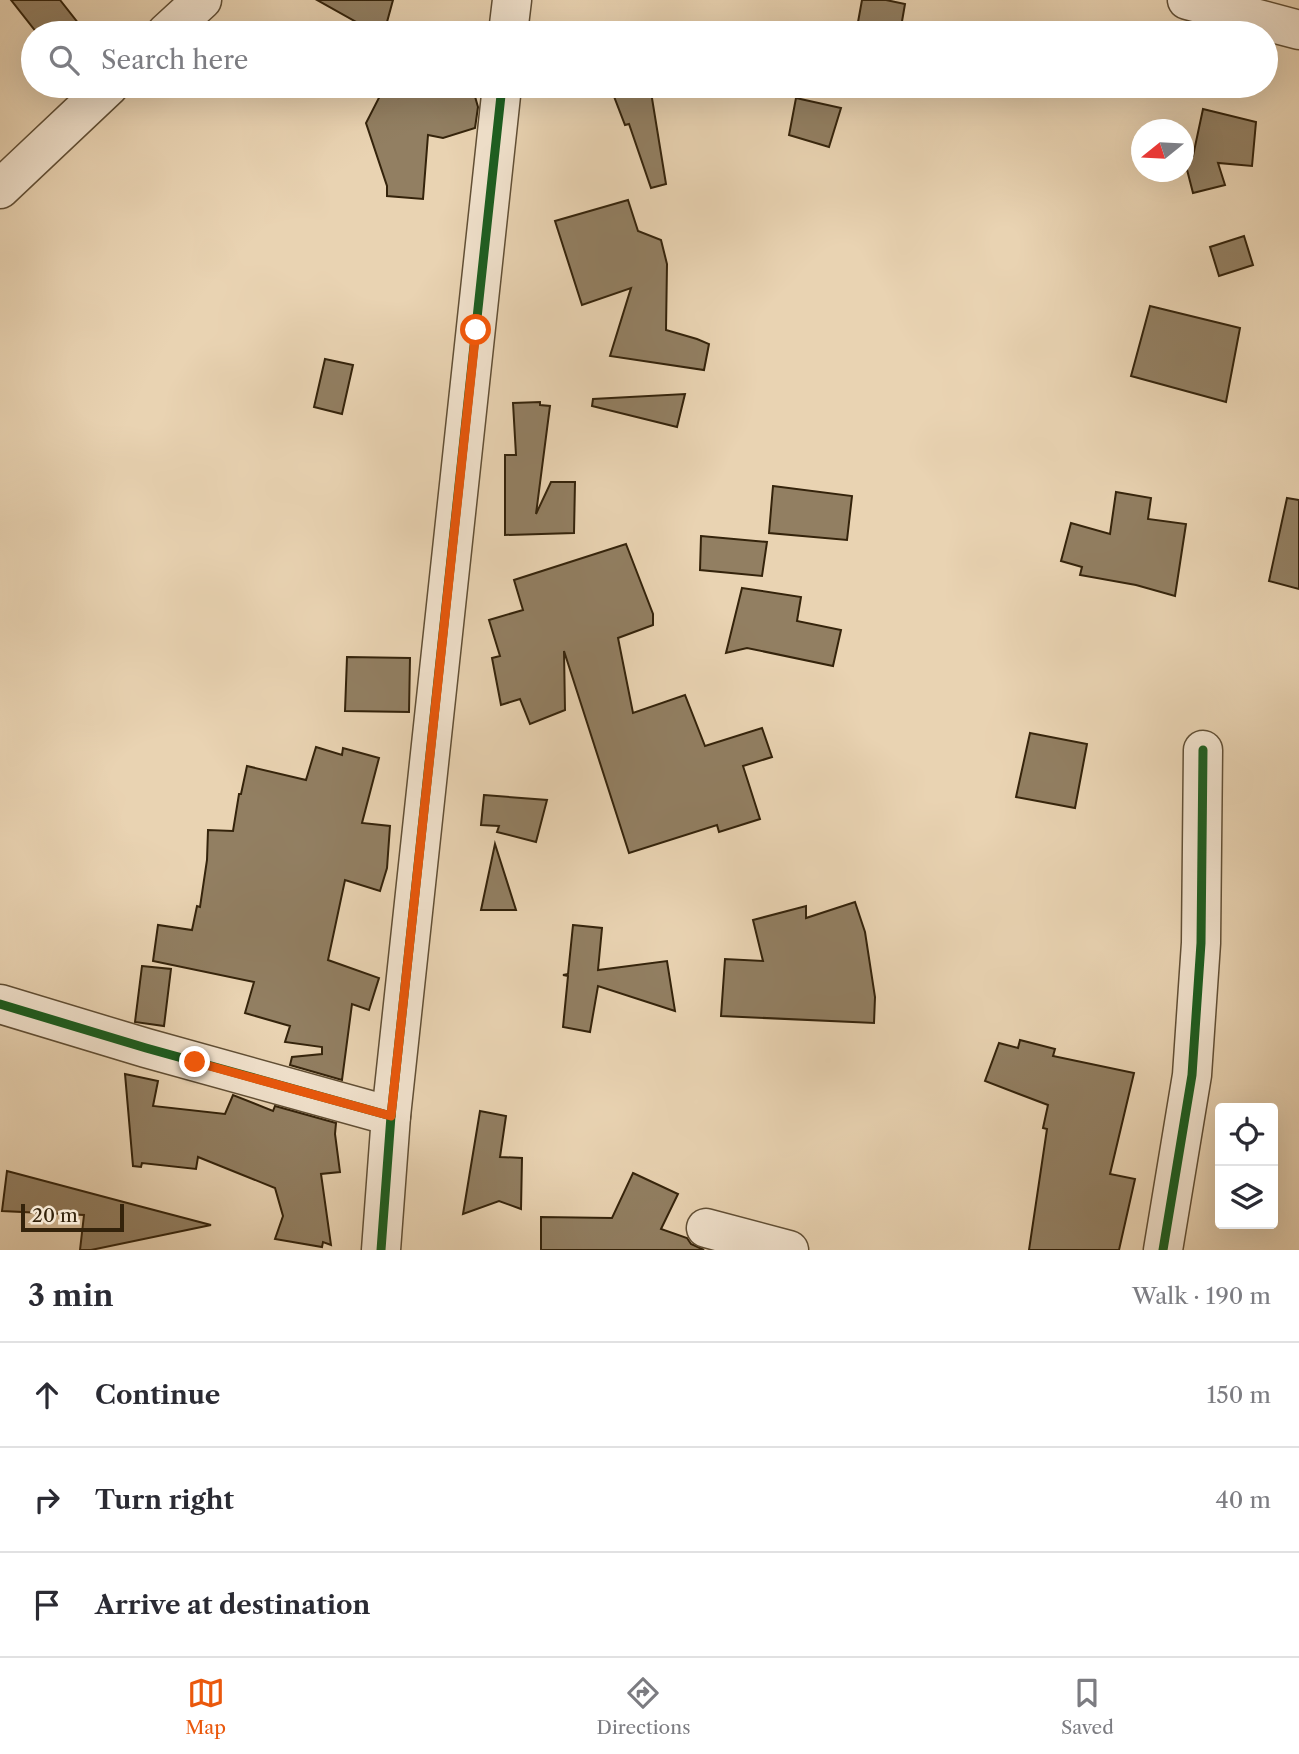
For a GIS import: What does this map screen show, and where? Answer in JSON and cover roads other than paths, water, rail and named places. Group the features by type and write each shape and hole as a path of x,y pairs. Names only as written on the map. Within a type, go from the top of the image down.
{"street":[{"path":"179,21 202,0"},
{"path":"509,21 512,0"},
{"path":"1187,0 1265,21"},
{"path":"1278,24 1299,30"},
{"path":"0,189 96,98"},
{"path":"381,1250 391,1116 501,98"},
{"path":"1163,1250 1192,1075 1201,943 1203,750"},
{"path":"0,1004 391,1116"},
{"path":"706,1228 789,1250"}]}
